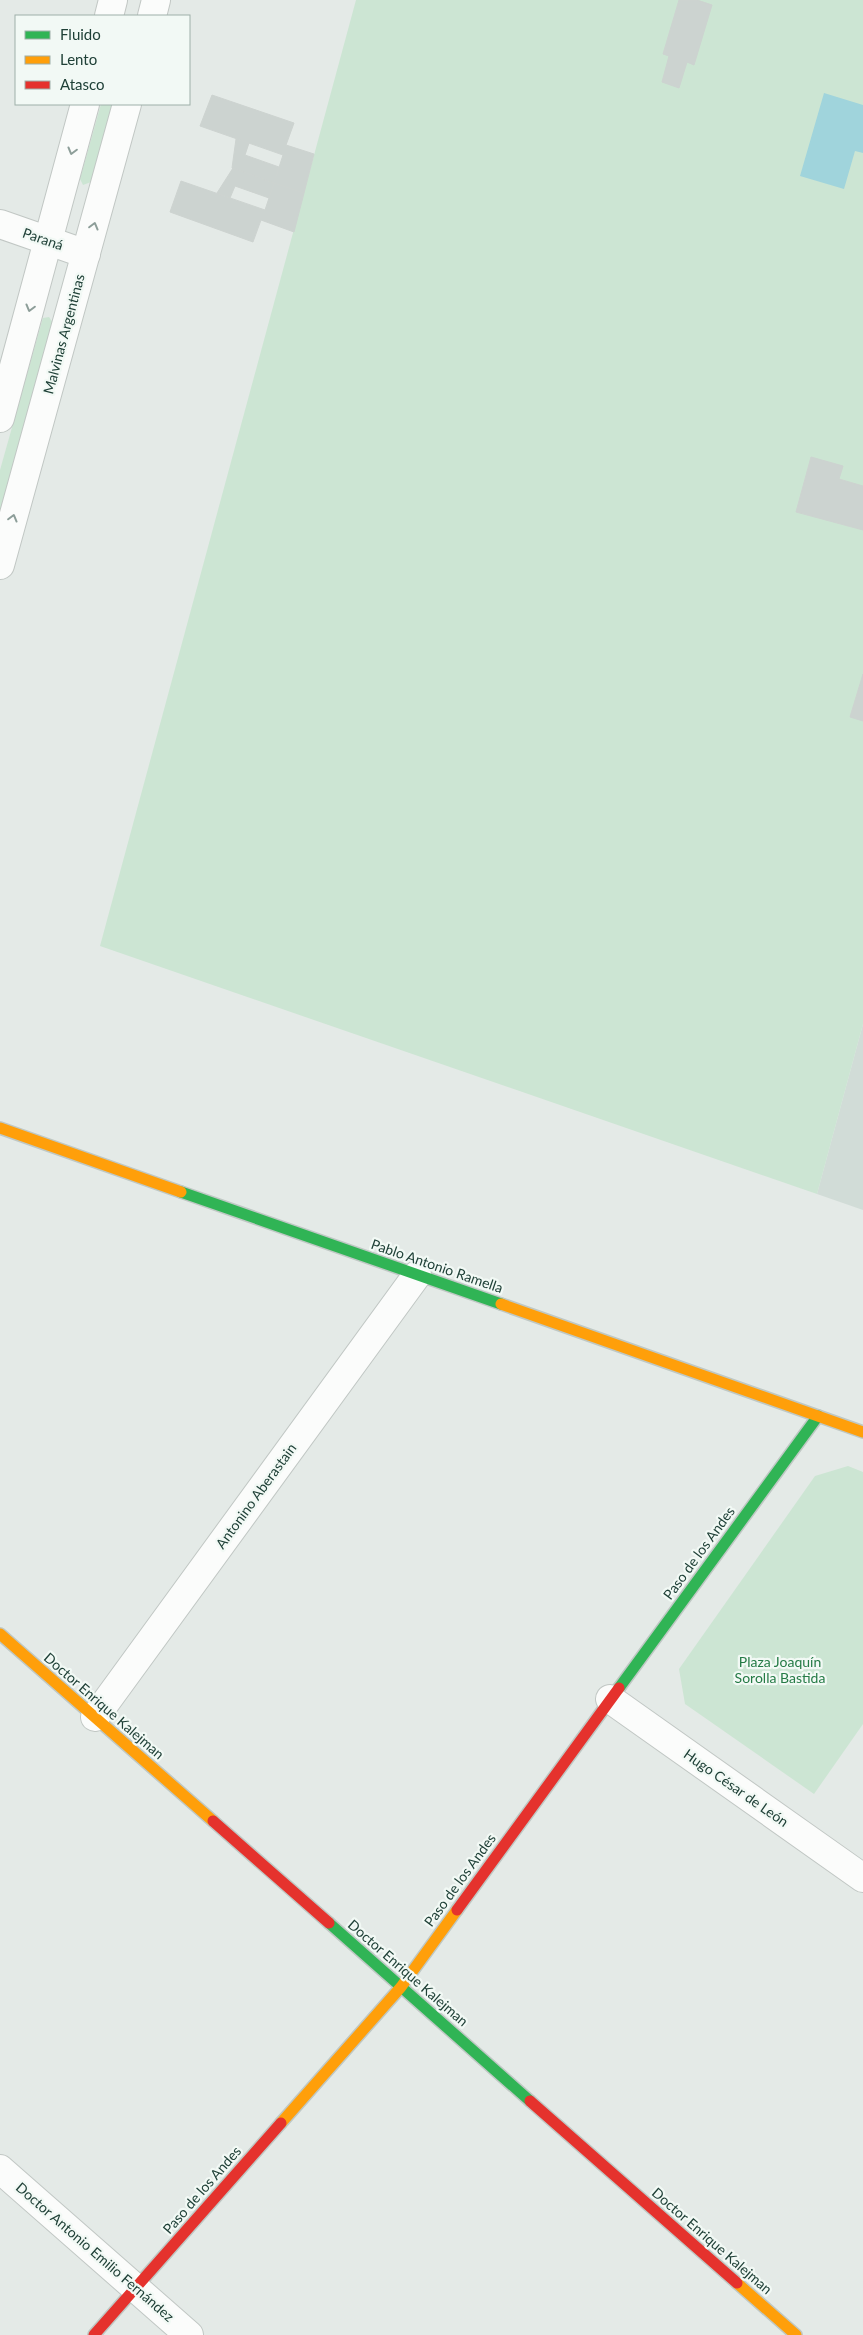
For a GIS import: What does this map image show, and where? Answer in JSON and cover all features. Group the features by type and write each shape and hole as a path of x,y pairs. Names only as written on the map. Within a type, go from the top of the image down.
{"street":[{"path":"109,15 113,0"},
{"path":"152,15 156,0"},
{"path":"0,418 85,105"},
{"name":"Malvinas Argentinas","path":"0,565 128,105"},
{"name":"Paraná","path":"0,224 86,254"},
{"name":"Pablo Antonio Ramella","path":"0,1128 863,1432"},
{"name":"Antonino Aberastain","path":"95,1718 417,1275"},
{"name":"Paso de los Andes","path":"94,2335 400,1986 818,1416"},
{"name":"Doctor Enrique Kalejman","path":"0,1634 796,2335"},
{"name":"Hugo César de León","path":"610,1699 863,1878"},
{"name":"Doctor Antonio Emilio Fernández","path":"0,2169 189,2335"}],"shaded area":[{"path":"863,1024 863,1210 817,1194"}],"green space":[{"path":"356,0 863,0 863,1024 817,1194 100,946"},
{"path":"101,105 113,105 91,182 83,185 80,179"},
{"path":"49,317 53,323 0,514 0,470 42,321 43,318"},
{"name":"Plaza Joaquín Sorolla Bastida","path":"848,1466 863,1472 863,1724 814,1794 685,1704 679,1669 815,1476"}],"water":[{"path":"824,93 863,105 863,153 855,151 844,189 800,176"}],"building":[{"path":"679,0 697,0 712,5 694,65 687,62 679,88 662,82 669,56 663,54"},
{"path":"212,95 294,123 286,145 314,154 304,193 274,183 283,155 200,126"},
{"path":"236,139 249,143 245,155 279,167 274,183 232,168"},
{"path":"233,168 274,183 269,198 235,186 230,198 217,193"},
{"path":"181,181 265,210 274,183 304,193 294,232 261,220 253,242 170,212"},
{"path":"811,457 843,466 839,479 863,486 863,530 796,512"},
{"path":"863,674 863,721 850,717"}],"traffic: fast":[{"path":"181,1192 501,1304"},
{"path":"619,1688 818,1416"},
{"path":"329,1923 530,2101"}],"traffic: slow":[{"path":"0,1128 181,1192"},
{"path":"501,1304 863,1432"},
{"path":"0,1634 213,1821"},
{"path":"281,2123 401,1987 457,1910"},
{"path":"737,2283 796,2335"}],"traffic: jam":[{"path":"457,1910 619,1688"},
{"path":"213,1821 329,1923"},
{"path":"530,2101 737,2283"},
{"path":"94,2335 281,2123"}]}
